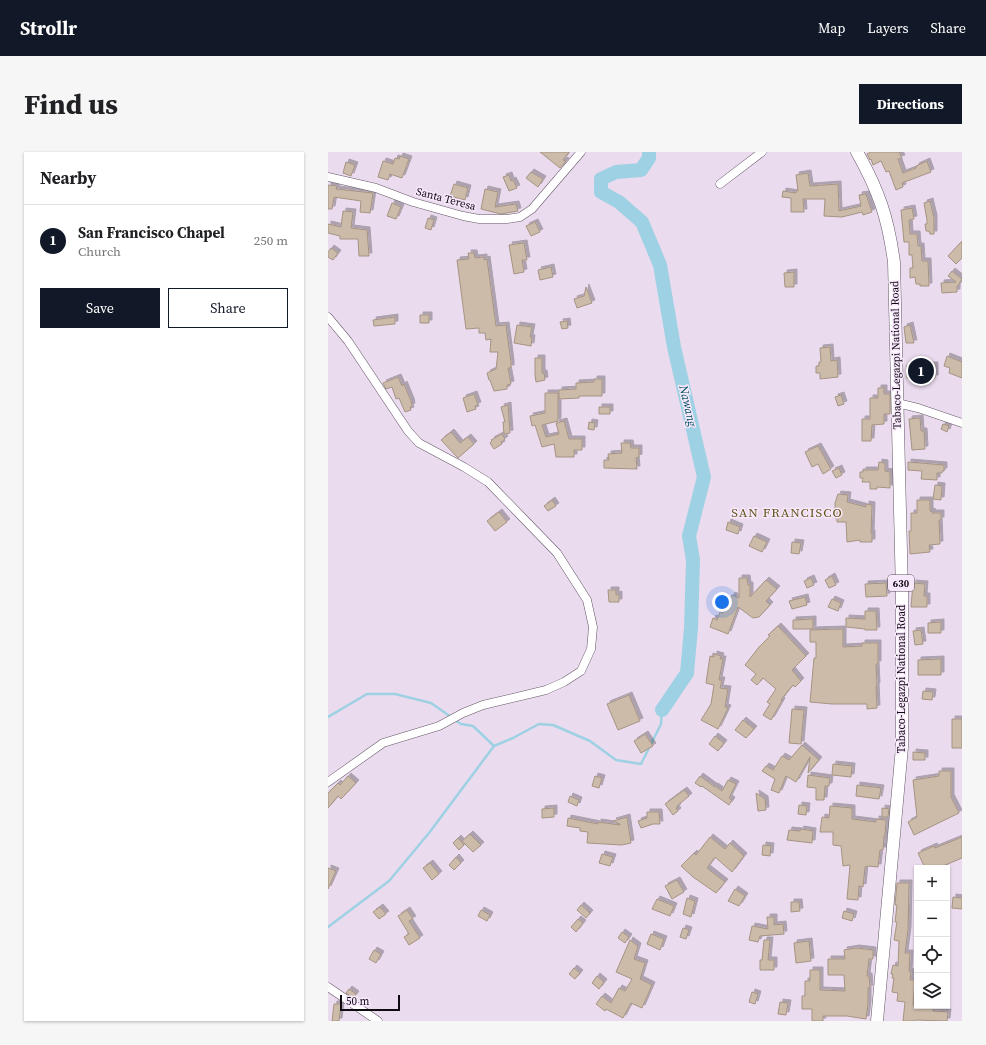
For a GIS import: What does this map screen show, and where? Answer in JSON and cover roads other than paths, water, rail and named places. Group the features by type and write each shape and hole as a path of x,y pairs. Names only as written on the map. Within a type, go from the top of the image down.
{"main road":[{"name":"Tabaco-Legazpi National Road","path":"857,152 875,185 884,210 890,234 894,262 902,593 902,747 877,1021"}],"street":[{"name":"Santa Teresa","path":"328,177 376,188 413,202 462,216 479,219 507,219 520,216 532,209 581,152"},
{"path":"720,184 762,152"},
{"path":"328,317 348,341 408,431 419,443 464,466 488,482 557,553 587,600 593,626 591,649 580,671 564,682 546,690 483,705 463,713 439,726 383,743 328,782"},
{"path":"897,403 918,408 962,423"},
{"path":"328,987 378,1021"}],"waterway":[{"name":"Nawang","path":"649,152 649,158 641,170 616,172 601,179 601,192 619,202 642,222 660,265 674,347 704,477 689,536 693,560 691,628 687,673 662,710"},
{"path":"328,717 367,694 395,694 431,703 451,717"},
{"path":"455,720 461,724 473,726 494,746 539,724 553,725 590,741 616,760 641,764 661,724 662,710"},
{"path":"328,927 389,881 429,833 494,746"}],"place":[{"name":"San Francisco Chapel","path":"921,371"}],"district":[{"name":"SAN FRANCISCO","path":"787,512"}]}
